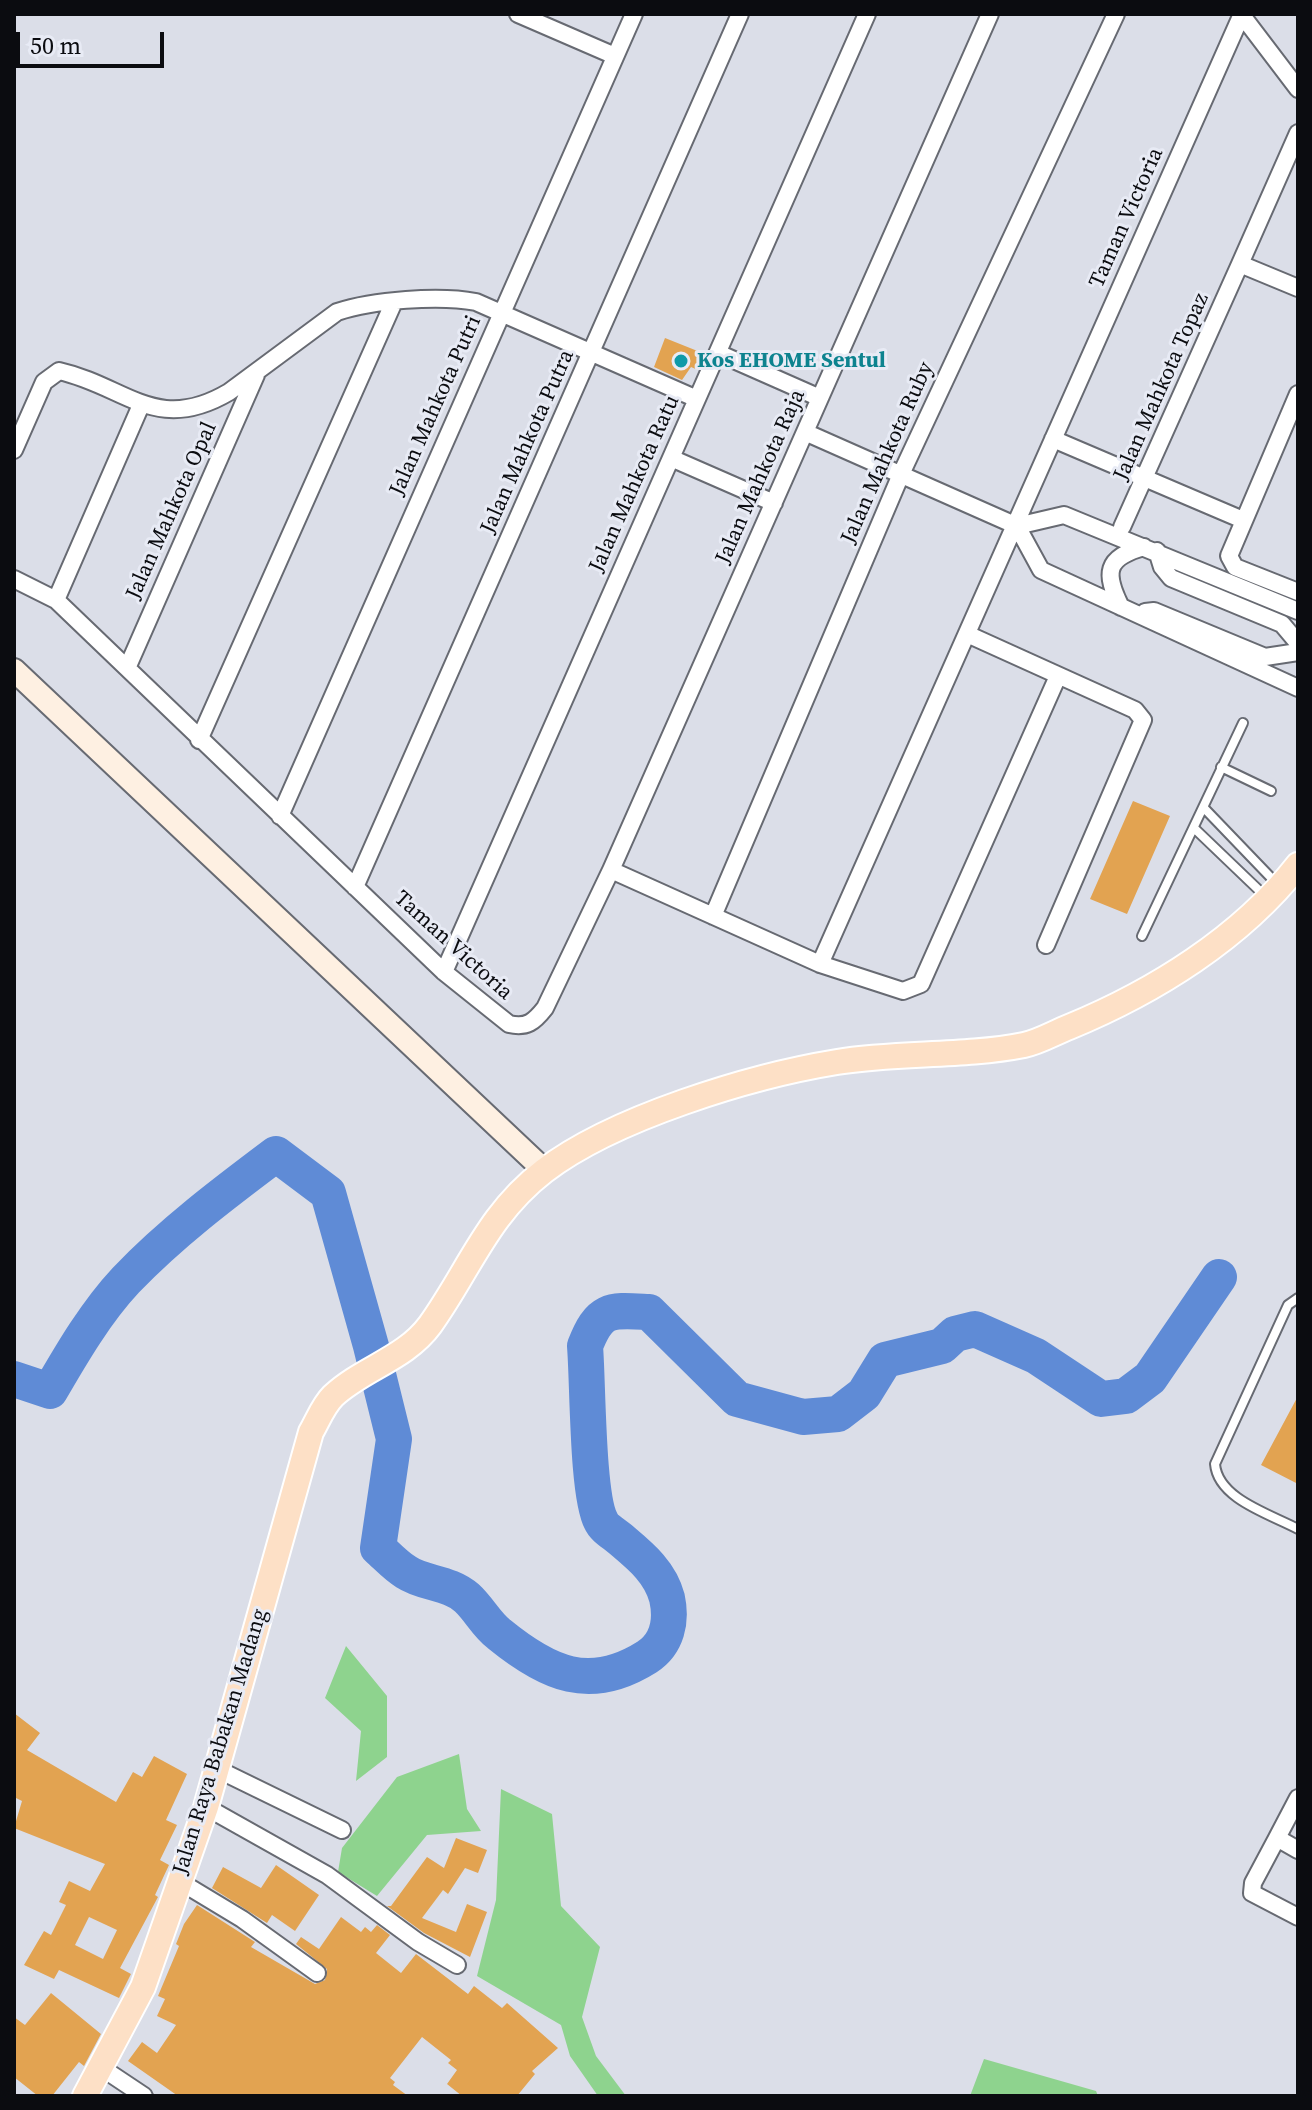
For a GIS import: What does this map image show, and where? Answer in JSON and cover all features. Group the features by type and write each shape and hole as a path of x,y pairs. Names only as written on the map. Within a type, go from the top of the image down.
{"main road":[{"path":"544,1170 584,1143 635,1121 733,1088 837,1062 1026,1045 1103,1013 1185,965 1237,929 1274,894 1298,865"},
{"name":"Jalan Raya Babakan Madang","path":"85,2096 143,1987 206,1807 311,1432 331,1399 345,1387 404,1352 429,1326 481,1237 510,1200 544,1170"}],"street":[{"path":"518,14 615,56"},
{"name":"Jalan Mahkota Putri","path":"280,816 634,14"},
{"name":"Jalan Mahkota Putra","path":"355,887 740,14"},
{"name":"Jalan Mahkota Ratu","path":"444,972 867,14"},
{"name":"Jalan Mahkota Raja","path":"611,870 990,14"},
{"name":"Jalan Mahkota Ruby","path":"713,916 902,472 1116,14"},
{"name":"Taman Victoria","path":"820,964 1242,14 1298,89"},
{"path":"1298,133 1240,264 1298,288"},
{"name":"Jalan Mahkota Topaz","path":"1122,527 1240,264"},
{"path":"14,450 44,382 59,371 141,405 173,409 211,402 257,373 337,312 353,307 459,299 502,313 697,399"},
{"path":"199,740 393,304"},
{"path":"718,353 820,398"},
{"name":"Jalan Mahkota Opal","path":"128,666 257,373"},
{"path":"1298,394 1230,550 1231,562 1244,571 1298,592"},
{"path":"56,600 141,405"},
{"path":"807,433 902,472 1017,526 1041,570 1298,688"},
{"path":"1053,439 1243,520"},
{"path":"671,458 774,503"},
{"path":"1017,526 1064,515 1298,611"},
{"path":"1127,610 1110,585 1112,567 1124,552 1151,549"},
{"path":"1151,549 1171,578 1282,624 1298,643"},
{"name":"Taman Victoria","path":"14,579 56,600 444,972 509,1024 522,1027 535,1021 545,1008 611,870"},
{"path":"1127,610 1154,611 1265,657 1298,652"},
{"path":"967,634 1135,710 1143,720 1046,945"},
{"path":"14,670 544,1170"},
{"path":"611,870 820,964 903,991 913,990 921,984 1058,676"},
{"path":"217,1769 342,1830"},
{"path":"1298,1798 1253,1883 1252,1893 1298,1917"},
{"path":"206,1807 327,1875 418,1942 457,1965"},
{"path":"1277,1838 1298,1850"},
{"path":"179,1881 242,1919 317,1973"},
{"path":"102,2068 144,2096"}],"lane":[{"path":"1142,936 1243,723"},
{"path":"1221,767 1271,791"},
{"path":"1204,808 1274,894"},
{"path":"1194,828 1274,894"},
{"path":"1298,1298 1288,1305 1215,1464 1216,1476 1228,1491 1298,1529"}],"green space":[{"path":"346,1646 387,1696 387,1757 356,1781 361,1731 325,1698"},
{"path":"459,1754 467,1809 481,1831 427,1835 377,1896 338,1872 342,1848 397,1777"},
{"path":"501,1789 552,1814 561,1906 600,1947 582,2017 596,2056 626,2096 598,2096 570,2056 561,2025 477,1976 496,1900"},
{"path":"984,2059 1096,2091 1098,2096 970,2096"}],"building":[{"name":"Kos EHOME Sentul","path":"665,338 705,354 698,370 691,367 682,380 654,367"},
{"path":"1133,801 1170,816 1127,914 1090,899"},
{"path":"1298,1396 1298,1484 1261,1465"},
{"path":"14,1713 40,1733 27,1750 116,1802 133,1772 142,1777 154,1756 187,1774 166,1820 177,1825 160,1860 169,1865 155,1895 158,1897 120,1968 131,1974 119,1998 59,1970 54,1979 24,1965 44,1931 51,1935 66,1905 59,1902 69,1881 90,1891 105,1864 14,1828 22,1801 14,1797","holes":["89,1917 117,1930 103,1959 75,1945"]},
{"path":"456,1838 487,1850 478,1873 465,1868 448,1894 443,1890 422,1918 456,1932 467,1904 487,1912 470,1957 424,1933 387,1906 391,1906 427,1857 444,1868"},
{"path":"276,1865 319,1895 295,1931 272,1915 267,1923 212,1888 223,1867 261,1888"},
{"path":"197,1905 255,1942 251,1947 315,1984 325,1980 327,1969 296,1944 301,1937 319,1949 341,1917 361,1932 365,1927 371,1932 377,1925 390,1935 376,1953 401,1973 416,1954 468,1994 474,1986 502,2008 507,2003 558,2048 532,2071 535,2074 517,2096 462,2096 447,2084 457,2070 448,2063 451,2060 422,2037 390,2078 395,2082 393,2085 408,2096 178,2096 128,2061 142,2042 157,2053 176,2025 157,2016 165,1999 158,1996 179,1946 176,1944 184,1924"},
{"path":"51,1993 101,2034 84,2066 79,2062 52,2096 38,2096 14,2077 14,2017 25,2025"}],"waterway":[{"path":"14,1379 50,1391 95,1319 126,1280 180,1230 276,1154 328,1193 371,1346 394,1439 378,1548 413,1576 460,1593 494,1630 535,1660 570,1674 588,1676 626,1668 654,1652 663,1639 669,1615 664,1588 654,1572 604,1526 596,1507 585,1346 596,1324 608,1314 649,1312 737,1399 803,1417 838,1414 864,1394 885,1360 942,1346 955,1334 975,1329 1036,1356 1101,1399 1126,1396 1150,1378 1219,1277"}],"place":[{"name":"Kos EHOME Sentul","path":"681,361"}]}
